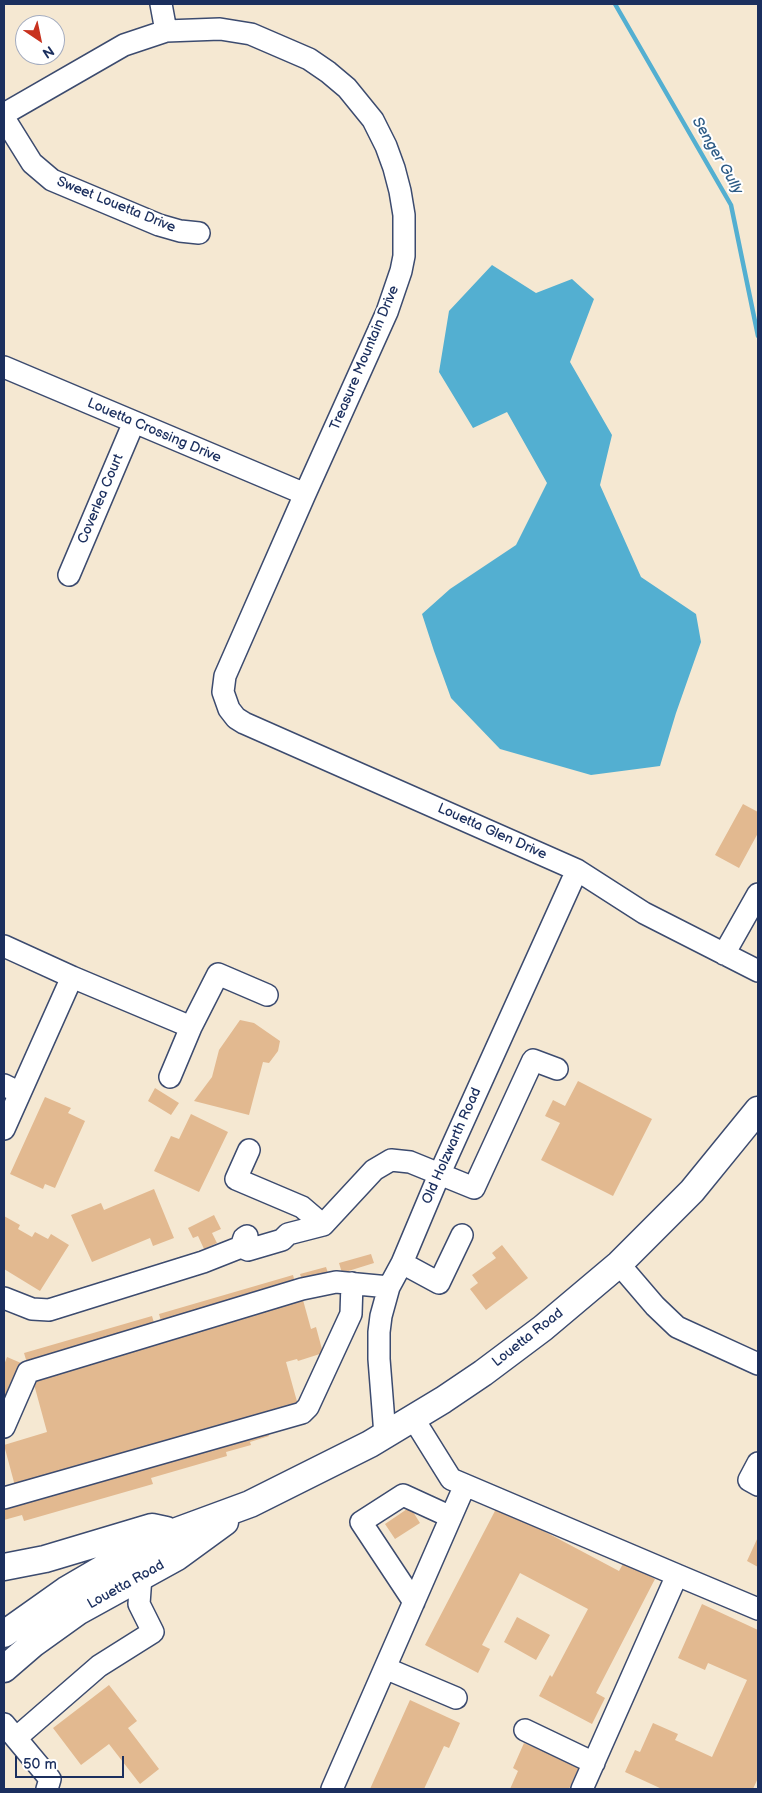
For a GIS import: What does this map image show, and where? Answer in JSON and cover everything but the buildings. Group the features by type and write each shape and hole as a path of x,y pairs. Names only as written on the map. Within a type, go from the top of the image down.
{"main road":[{"name":"Louetta Road","path":"4,1634 66,1590 114,1562 174,1532 250,1504 385,1434 443,1400 543,1328 620,1264 692,1191 758,1110"},
{"name":"Louetta Road","path":"4,1669 79,1611 177,1557 250,1504"},
{"path":"4,1567 45,1559 152,1527 174,1532"}],"street":[{"path":"161,4 166,31"},
{"name":"Treasure Mountain Drive","path":"4,114 124,45 166,31 220,29 252,34 309,59 347,88 377,128 386,146 394,168 404,215 404,256 401,271 387,312 226,676 223,692 225,701"},
{"name":"Sweet Louetta Drive","path":"4,118 32,164 52,180 158,224 180,231 199,233"},
{"name":"Louetta Crossing Drive","path":"4,367 305,494"},
{"name":"Coverlea Court","path":"69,575 134,422"},
{"name":"Louetta Glen Drive","path":"225,701 236,718 244,723 577,870 644,913 758,971"},
{"name":"Old Holzwarth Road","path":"385,1434 379,1359 379,1332 381,1316 389,1287 402,1263 439,1175 577,870"},
{"path":"724,954 751,924 758,894"},
{"path":"4,946 191,1027"},
{"path":"170,1077 191,1027 218,974 267,995"},
{"path":"4,1129 12,1089 72,977"},
{"path":"4,1298 32,1308 49,1310 203,1262 241,1247 248,1250 282,1240 288,1234 323,1225 374,1170 391,1160 410,1162 474,1188 532,1060 557,1069"},
{"path":"249,1150 236,1179 302,1207 323,1225"},
{"path":"402,1263 439,1282 462,1235"},
{"path":"620,1264 655,1306 677,1327 758,1364"},
{"path":"4,1428 28,1372 302,1289 336,1282 389,1287"},
{"path":"4,1498 302,1413 308,1407 351,1314 352,1283"},
{"path":"413,1418 451,1479 758,1609"},
{"path":"758,1463 749,1480 758,1485"},
{"path":"332,1789 465,1485"},
{"path":"414,1602 362,1522 403,1495 451,1517"},
{"path":"582,1789 677,1575"},
{"path":"47,1789 50,1779 10,1731 99,1666 154,1632 139,1604 141,1576"},
{"path":"112,1592 139,1604"},
{"path":"385,1668 456,1698"},
{"path":"525,1730 594,1763"}],"water":[{"path":"492,265 536,293 572,279 594,299 570,362 612,435 600,485 641,577 696,614 701,642 660,766 591,775 500,749 451,698 434,651 422,614 450,589 516,545 547,483 507,412 473,428 439,372 449,311"}],"waterway":[{"name":"Senger Gully","path":"615,4 731,205 758,336"}]}
